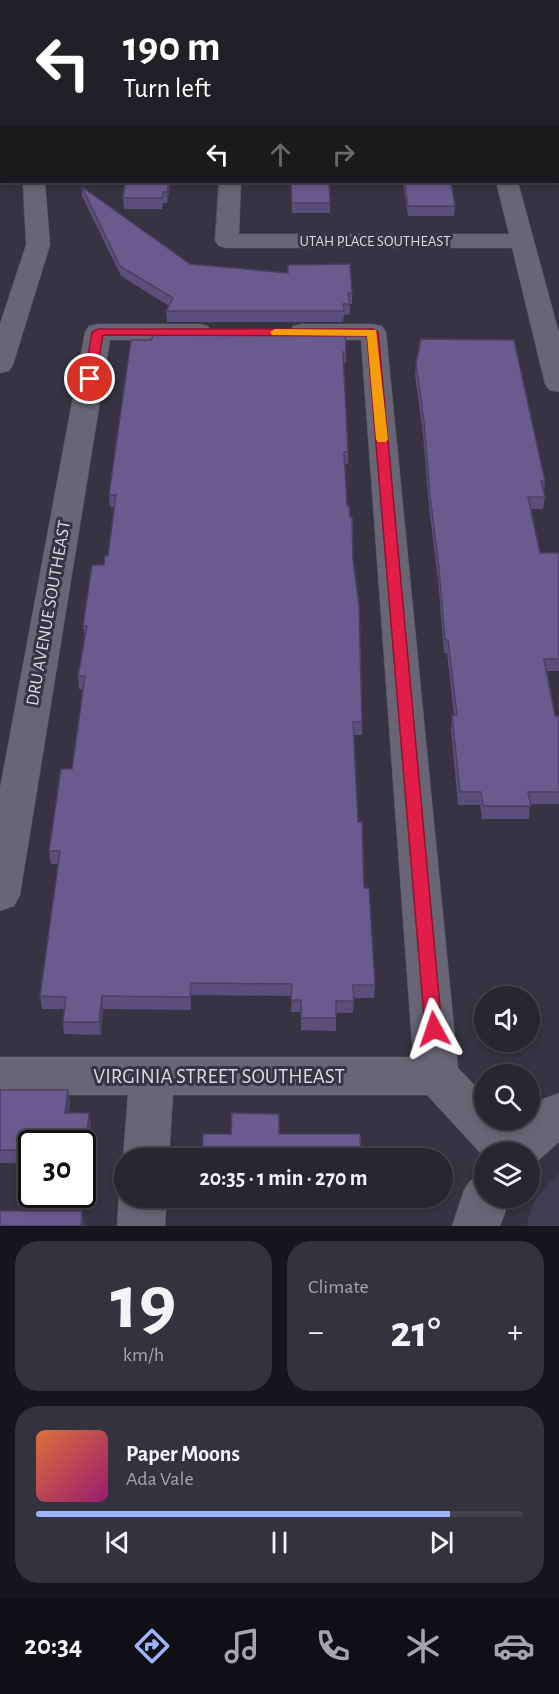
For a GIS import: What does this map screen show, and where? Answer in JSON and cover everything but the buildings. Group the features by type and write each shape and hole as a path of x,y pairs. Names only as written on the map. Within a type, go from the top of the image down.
{"street":[{"path":"0,365 38,245 34,183"},
{"name":"UTAH PLACE SOUTHEAST","path":"230,183 227,241 523,241"},
{"path":"507,183 523,241 551,317 559,384"},
{"name":"DRU AVENUE SOUTHEAST","path":"0,895 98,332 217,332"},
{"path":"277,332 373,332 438,1076 501,1142"},
{"name":"VIRGINIA STREET SOUTHEAST","path":"0,1076 438,1076"},
{"path":"147,1148 152,1076"},
{"path":"527,1142 559,1113"},
{"path":"141,1226 142,1208"},
{"path":"476,1226 480,1208"}],"shaded area":[{"path":"559,1172 559,1226 526,1226 532,1208 540,1208 540,1194"}],"slow traffic":[{"path":"275,332 373,332 382,439"}],"route":[{"path":"90,379 98,332 373,332 434,1029"}]}
